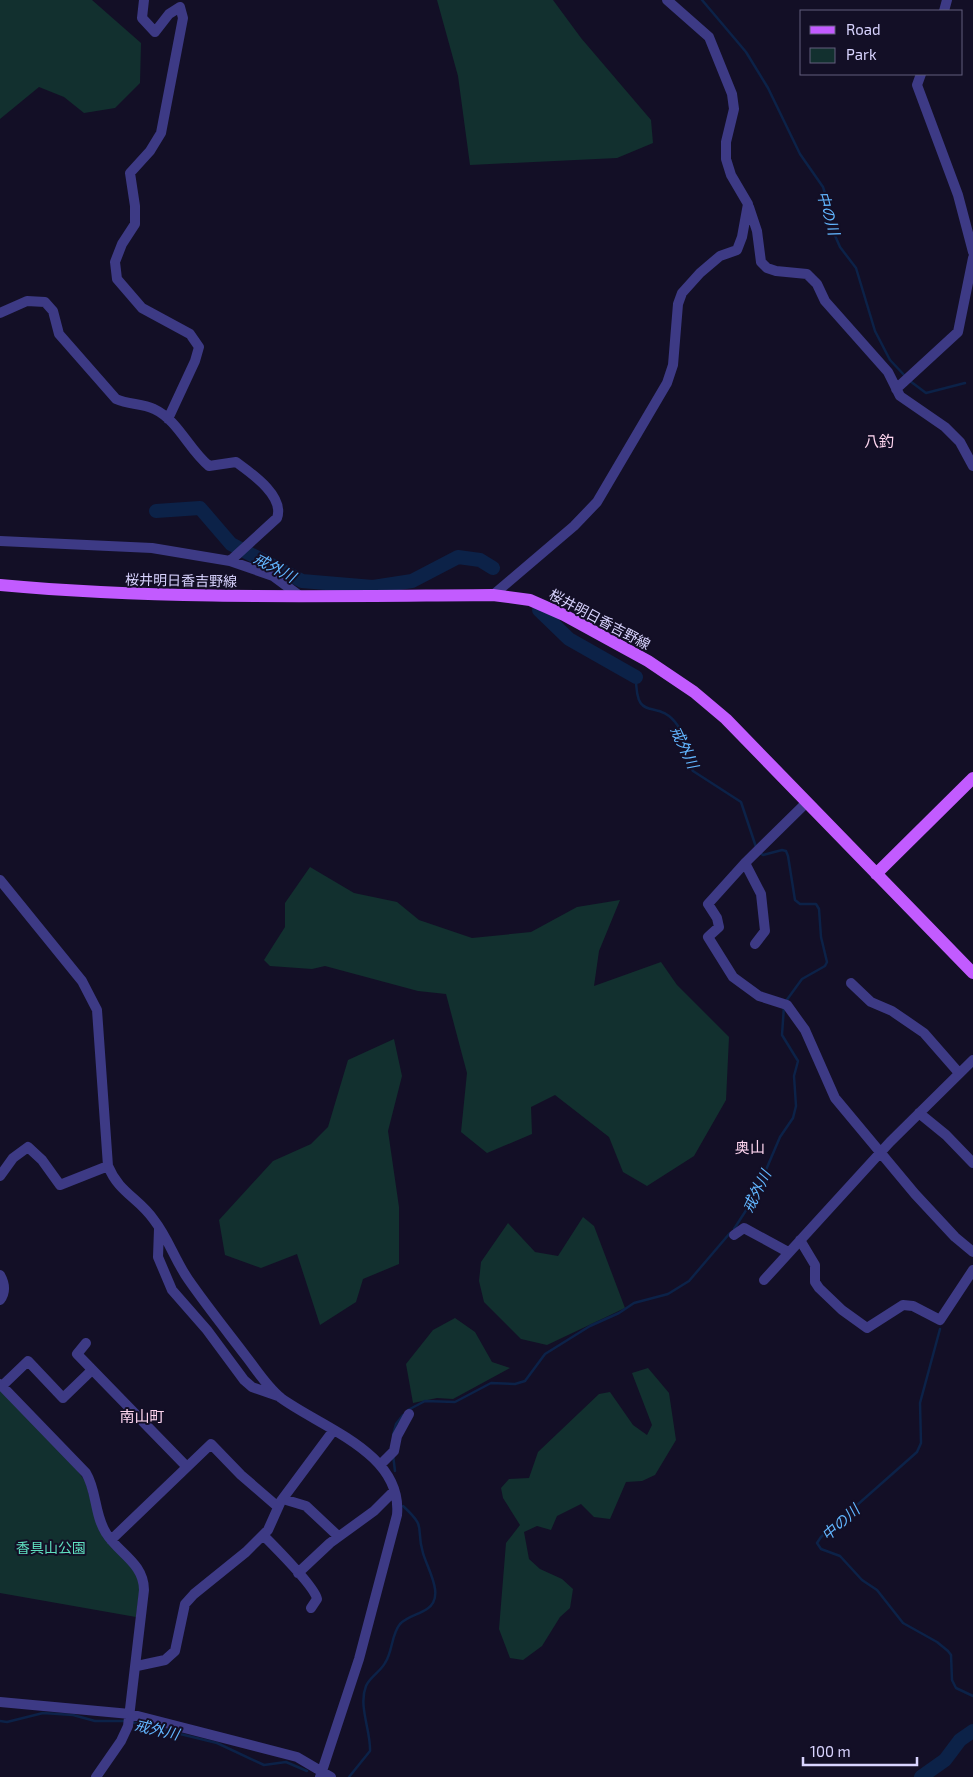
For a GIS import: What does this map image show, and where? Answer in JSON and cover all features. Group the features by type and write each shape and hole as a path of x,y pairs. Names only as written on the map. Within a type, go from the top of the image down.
{"main road":[{"name":"桜井明日香吉野線","path":"0,585 94,593 300,596 493,595 530,600 564,615 648,661 694,692 726,719 973,973"},
{"path":"876,874 973,778"}],"street":[{"path":"144,0 142,18 155,32 169,14 180,7 183,18 160,133 150,151 130,173 135,206 135,224 122,244 115,262 117,279 142,308 190,334 198,347 195,361 168,420"},
{"path":"667,0 705,31 727,80 734,109 726,142 726,159 731,175 748,204 757,231 761,262 767,268 776,271 807,274 817,284 825,301 888,372 896,389 907,402 920,408 945,427 960,442 973,466"},
{"path":"921,75 917,85 958,195 973,252"},
{"path":"493,595 574,526 589,512 602,495 667,383 674,365 678,304 682,293 700,273 720,256 736,250 742,237 748,204"},
{"path":"896,389 958,332 973,258"},
{"path":"0,313 27,301 45,302 53,311 59,334 116,398 126,404 154,409 168,420 209,466 236,462 255,477 277,503 279,512 277,518 230,560"},
{"path":"0,541 152,548 230,560 273,576 300,596"},
{"path":"806,803 745,862 708,904 717,918 719,927 708,937 733,977 759,996 785,1004 805,1030 835,1098 870,1137 880,1153 956,1238 973,1252"},
{"path":"745,862 761,894 765,931 755,944"},
{"path":"0,880 82,981 95,1004 99,1018 108,1166 122,1191 145,1208 159,1227 187,1278 279,1396"},
{"path":"851,983 871,1002 892,1011 924,1033 959,1073"},
{"path":"764,1280 918,1113 973,1060"},
{"path":"918,1113 946,1135 973,1163"},
{"path":"0,1176 13,1158 28,1147 42,1160 60,1185 108,1166"},
{"path":"159,1227 158,1257 172,1290 206,1330 244,1380 252,1387 279,1396 332,1431 361,1447 380,1464 391,1478 398,1509 395,1524 359,1659 320,1774"},
{"path":"734,1235 744,1228 788,1252"},
{"path":"800,1240 815,1264 815,1282 819,1288 842,1310 867,1328 903,1306 913,1306 940,1320 973,1270"},
{"path":"0,1275 4,1286 4,1294 0,1300"},
{"path":"86,1342 77,1354 187,1467"},
{"path":"92,1370 63,1398 28,1361 1,1385 86,1473 92,1485 102,1526 111,1540 139,1570 144,1583 128,1726 121,1741 96,1777"},
{"path":"380,1464 392,1453 397,1436 409,1414"},
{"path":"136,1666 170,1657 177,1645 182,1610 188,1599 246,1552 263,1535 271,1524 280,1503 332,1431"},
{"path":"111,1540 211,1444 241,1475 280,1503 300,1503 312,1510 338,1536"},
{"path":"298,1573 338,1536 374,1511 394,1491"},
{"path":"263,1535 294,1565 316,1596 311,1608"},
{"path":"0,1702 130,1714 296,1757 320,1774 331,1777"}],"green space":[{"path":"0,0 92,0 141,43 140,83 115,108 84,113 64,97 39,87 0,119"},
{"path":"437,0 553,0 581,38 651,120 653,143 617,158 470,165 458,76"},
{"path":"310,867 354,893 397,902 419,920 472,938 531,932 577,907 620,900 599,951 594,986 661,962 677,985 729,1037 726,1100 694,1156 647,1186 623,1172 609,1137 555,1095 531,1107 532,1134 487,1153 461,1132 467,1073 446,994 418,991 325,966 312,969 270,966 264,960 285,927 285,903"},
{"path":"394,1039 402,1076 388,1131 399,1207 399,1264 363,1279 356,1302 320,1325 297,1254 261,1268 225,1255 219,1220 273,1161 311,1144 328,1127 348,1060"},
{"path":"583,1217 594,1226 625,1308 547,1345 521,1339 484,1302 479,1281 481,1262 508,1223 535,1252 558,1256"},
{"path":"455,1318 475,1332 492,1362 510,1368 453,1399 437,1398 413,1403 406,1364 433,1330"},
{"path":"648,1368 669,1393 676,1440 655,1475 642,1481 626,1482 610,1519 594,1517 581,1504 557,1516 551,1530 537,1526 524,1532 529,1559 540,1569 562,1579 573,1589 570,1608 560,1617 542,1646 523,1660 510,1658 499,1629 506,1543 520,1525 503,1498 501,1488 509,1479 529,1478 538,1452 599,1394 610,1392 633,1425 647,1435 652,1425 632,1373"},
{"name":"香具山公園","path":"0,1389 74,1466 85,1481 100,1532 141,1578 136,1617 0,1593"}],"waterway":[{"name":"中の川","path":"702,0 746,52 768,88 800,154 823,187 830,209 829,222 840,247 856,268 875,331 890,360 906,377"},
{"name":"中の川","path":"910,381 926,393 965,383"},
{"name":"戒外川","path":"156,511 200,508 231,544 302,581 373,587 412,581 458,557 480,560 493,568"},
{"name":"戒外川","path":"539,610 569,639 636,677"},
{"name":"戒外川","path":"636,677 637,692 644,706 663,712 678,726 693,771 741,802 756,847"},
{"name":"戒外川","path":"759,852 763,855 782,850 786,851 795,900 800,904 816,904 819,909 821,937 827,962 825,966 802,979 786,1001"},
{"name":"戒外川","path":"734,1229 754,1198 780,1137 793,1118 796,1106 794,1076 798,1061 782,1035 784,1006"},
{"name":"戒外川","path":"408,1410 425,1401 455,1402 491,1383 515,1384 525,1381 545,1354 590,1326 619,1313 634,1303 668,1294 689,1281 730,1233"},
{"name":"中の川","path":"940,1329 920,1403 921,1443 917,1452 821,1537 817,1543 821,1549 840,1556 862,1580 877,1590 903,1623 937,1642 948,1651 951,1655 952,1680 956,1688 973,1696"},
{"name":"戒外川","path":"393,1435 396,1424 403,1415"},
{"name":"戒外川","path":"393,1455 395,1471"},
{"name":"戒外川","path":"349,1777 370,1751 363,1702 366,1686 388,1658 395,1633 400,1624 427,1609 435,1597 434,1582 423,1553 418,1524 416,1519 403,1506"},
{"name":"戒外川","path":"0,1721 7,1722 43,1713 73,1715 95,1721 125,1721"},
{"name":"戒外川","path":"131,1722 217,1743 264,1765 286,1762 307,1771"},
{"name":"中の川","path":"921,1777 945,1760 960,1740 973,1731"}],"district":[{"name":"八釣","path":"879,441"},
{"name":"奥山","path":"750,1147"},
{"name":"南山町","path":"142,1416"}]}
